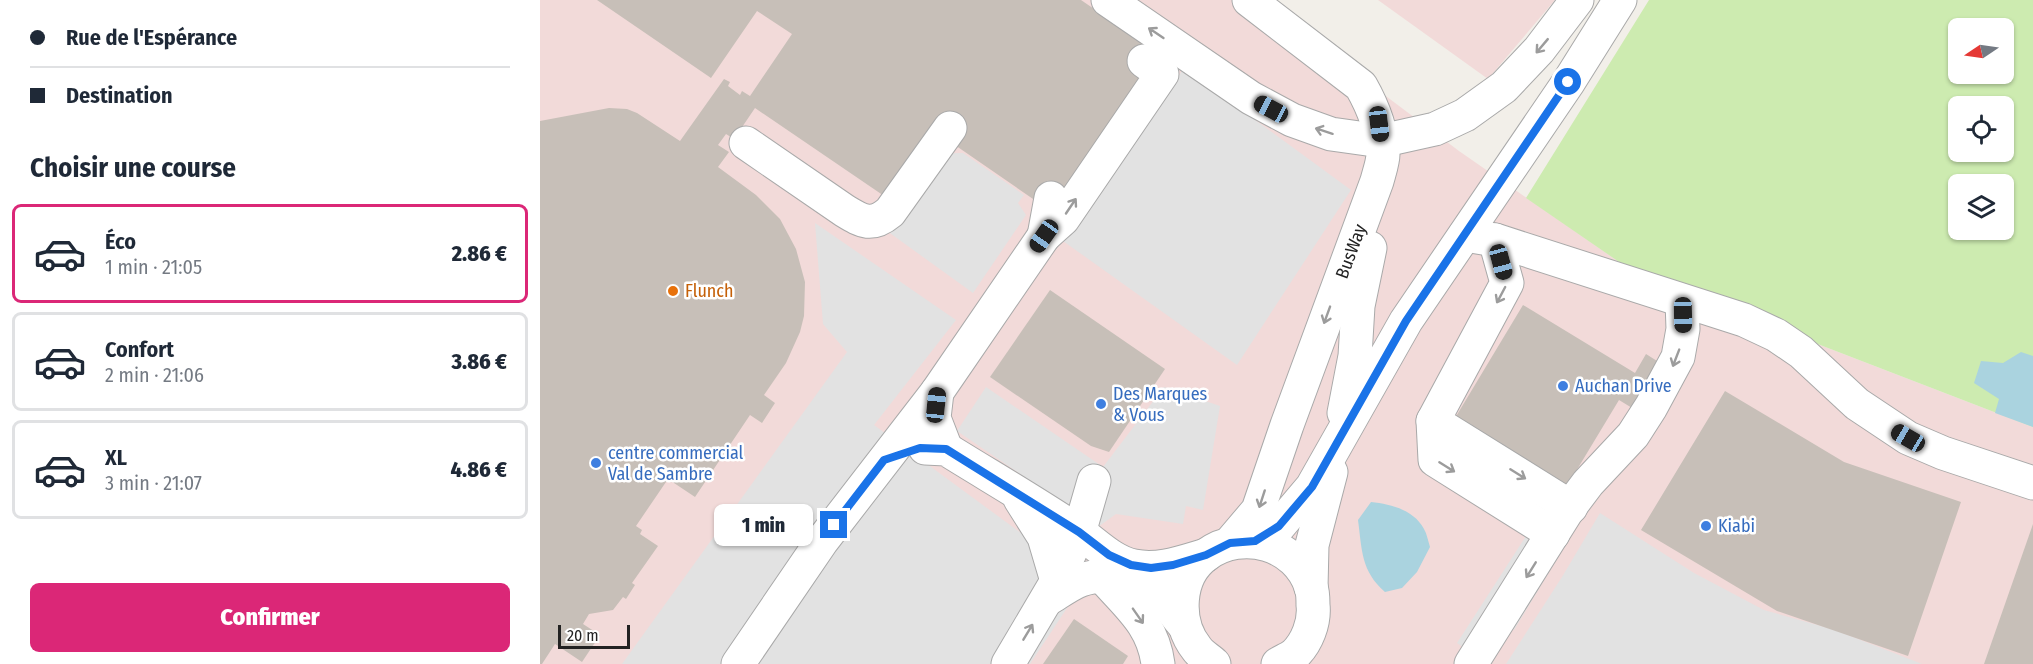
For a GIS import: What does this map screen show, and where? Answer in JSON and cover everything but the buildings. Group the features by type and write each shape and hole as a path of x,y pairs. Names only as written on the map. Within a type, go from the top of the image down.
{"street":[{"path":"1108,0 1251,98 1292,120 1331,134 1381,141 1436,129 1465,114 1504,87 1539,50 1577,0"},
{"name":"BusWay","path":"1197,651 1182,600 1189,575 1230,546 1258,510 1287,424 1377,182 1383,156 1379,124 1361,86 1249,0"},
{"path":"884,460 920,448 946,449 1079,532 1109,555 1131,565 1151,568 1173,565 1230,546 1279,526 1312,487 1406,321 1480,237 1568,82 1620,0"},
{"path":"738,664 822,541 937,392 1044,236 1063,219 1162,74 1144,61"},
{"path":"746,142 845,211 859,220 870,222 881,219 890,212 951,128"},
{"path":"1278,664 1295,654 1308,636 1314,614 1311,588 1312,545 1339,440 1355,356 1358,306 1368,252 1389,192 1390,171 1381,141"},
{"path":"1044,236 1051,198"},
{"path":"1480,237 1744,320 1776,335 1801,352 1857,404 1908,438 1943,453 2033,483"},
{"path":"1480,237 1507,283 1433,421 1436,460 1553,534"},
{"path":"1471,664 1571,507 1588,483 1633,435 1651,407 1678,357 1683,329 1682,301"},
{"path":"937,392 934,418 946,449"},
{"path":"1433,421 1571,507"},
{"path":"1008,664 1053,590 1079,532 1094,481"},
{"path":"1013,490 1044,537 1053,590"},
{"path":"1230,546 1280,548 1299,565 1311,588"},
{"path":"1053,590 1081,580 1103,577 1141,582 1156,591 1197,651"},
{"path":"1103,577 1137,612 1151,636 1158,664"}],"shaded area":[{"path":"540,0 1258,0 1459,151 1638,275 2033,427 2033,664 540,664"},
{"path":"1378,0 1555,0 1488,79"},
{"path":"1184,68 1351,190 1237,365 1063,241"},
{"path":"963,153 1024,195 1018,203 1026,215 973,293 887,231 948,154"},
{"path":"815,223 956,320 874,425 1040,547 1071,602 1030,664 622,664 847,352 823,324"},
{"path":"986,387 1103,467 1164,387 1220,406 1203,510 1186,506 1183,524 1116,514 1098,527 957,431"},
{"path":"1600,513 1694,573 1764,610 1835,630 1922,664 1506,664"},
{"path":"1528,533 1560,554 1514,630 1506,625 1483,661 1457,643"}],"green space":[{"path":"1649,0 2033,0 2033,427 1638,275 1526,198"}],"water":[{"path":"2021,352 2033,356 2033,427 1995,413 1999,399 1974,383 1981,361 2003,363"},
{"path":"1371,502 1401,509 1420,522 1426,533 1430,547 1417,572 1402,588 1385,592 1367,568 1358,520"}],"place":[{"name":"Flunch","path":"673,291"},
{"name":"Auchan Drive","path":"1563,386"},
{"name":"Des Marques & Vous","path":"1101,404"},
{"name":"centre commercial Val de Sambre","path":"596,463"},
{"name":"Kiabi","path":"1706,526"}],"route":[{"path":"834,525 884,460 920,448 946,449 1079,532 1109,555 1131,565 1151,568 1173,565 1206,555 1230,543 1255,541 1279,526 1312,487 1406,321 1568,82"}]}
